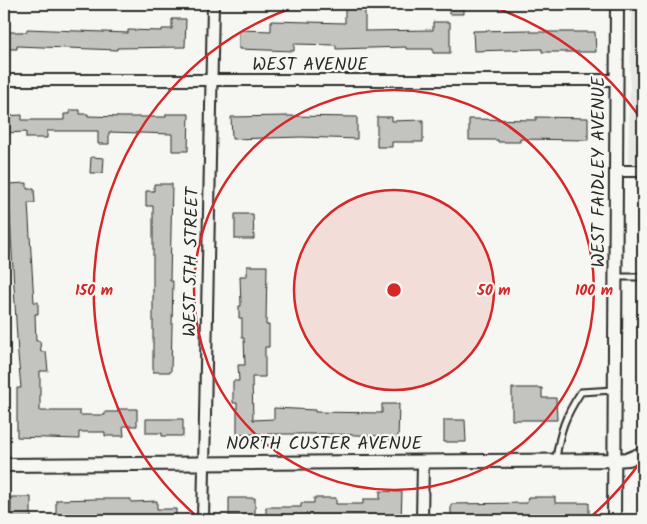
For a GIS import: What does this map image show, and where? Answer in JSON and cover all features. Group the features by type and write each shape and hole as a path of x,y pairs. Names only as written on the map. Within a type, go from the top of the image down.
{"street":[{"name":"WEST 5TH STREET","path":"203,520 213,4"},
{"name":"WEST FAIDLEY AVENUE","path":"614,520 617,4"},
{"name":"WEST AVENUE","path":"4,80 617,80"},
{"path":"616,172 643,172"},
{"name":"NORTH CUSTER AVENUE","path":"4,465 614,460 629,459 643,453"},
{"path":"422,520 423,462"}],"lane":[{"path":"615,277 643,277"},
{"path":"556,461 559,435 569,409 581,392 614,390"}],"shaded area":[{"path":"632,4 643,4 643,163 628,163"}],"building":[{"path":"345,4 365,4 365,31 433,30 433,22 450,22 450,53 433,53 433,49 406,49 406,47 336,49 336,45 294,44 294,51 239,49 239,30 271,31 271,21 345,23"},
{"path":"449,4 464,4 464,14 449,14"},
{"path":"172,19 186,19 185,47 117,48 117,50 17,46 17,49 4,49 4,32 27,32 27,29 128,33 128,30 162,31 162,29 172,29"},
{"path":"530,30 530,32 595,32 596,52 542,52 542,49 474,51 473,31"},
{"path":"70,110 80,110 80,114 88,114 88,116 166,117 166,114 189,114 188,151 172,151 172,134 109,132 109,144 98,144 98,131 47,131 47,138 26,138 26,132 4,133 4,116 22,115 22,120 64,120 64,114 70,114"},
{"path":"231,117 357,117 357,139 302,137 232,139"},
{"path":"377,117 392,117 392,121 423,120 423,142 392,142 392,147 377,147"},
{"path":"536,117 588,118 588,140 520,139 520,142 498,142 498,140 469,140 469,119 536,120"},
{"path":"91,157 104,158 103,173 90,173"},
{"path":"27,183 27,189 34,189 35,203 28,203 34,302 38,302 38,314 35,314 36,341 40,341 41,352 46,352 48,371 40,371 40,411 80,411 80,415 105,415 105,412 118,412 118,409 137,409 137,426 123,426 124,436 105,436 105,432 79,432 79,439 17,437 17,388 21,388 8,184"},
{"path":"154,184 172,184 170,281 173,281 171,372 153,372 153,206 146,206 146,191 154,191"},
{"path":"235,214 253,214 254,239 235,239"},
{"path":"247,266 267,266 266,325 269,325 269,347 265,347 265,377 252,377 253,420 274,419 274,408 315,410 315,412 382,413 382,404 399,404 398,440 382,440 382,436 331,434 237,435 237,403 233,403 233,381 239,381 238,365 245,365 242,318 239,318 239,306 241,306 240,276 247,276"},
{"path":"512,388 542,388 542,398 556,398 557,420 512,420"},
{"path":"146,419 183,419 183,436 162,436 162,433 146,433"},
{"path":"444,420 465,420 466,442 444,442"},
{"path":"380,491 402,492 401,520 266,520 266,507 301,507 301,503 314,503 314,498 336,498 336,504 363,504 363,499 380,499"},
{"path":"11,497 31,497 31,520 11,520"},
{"path":"528,497 555,497 555,503 589,503 589,520 451,520 451,504 527,503"},
{"path":"229,498 255,498 255,516 229,516"},
{"path":"131,499 131,502 157,501 157,509 176,509 176,520 139,520 139,518 71,520 71,518 56,518 56,500"}]}
